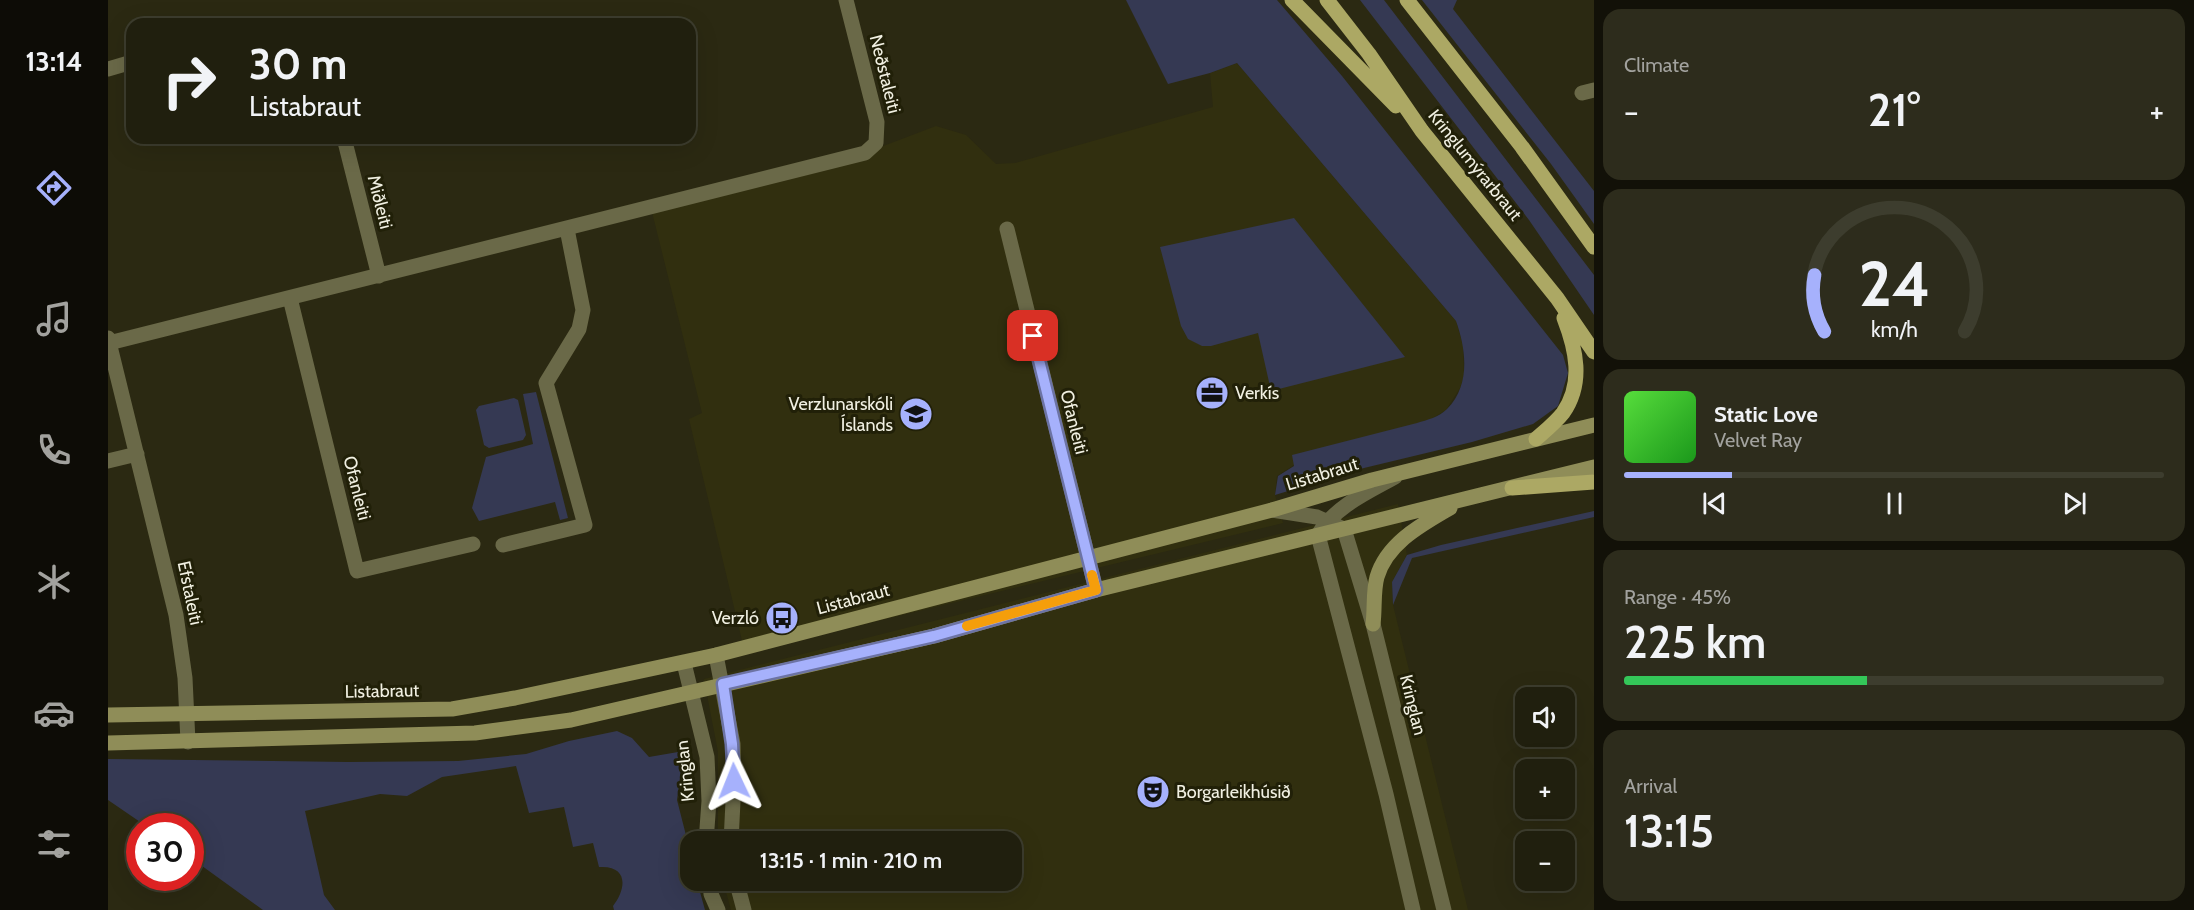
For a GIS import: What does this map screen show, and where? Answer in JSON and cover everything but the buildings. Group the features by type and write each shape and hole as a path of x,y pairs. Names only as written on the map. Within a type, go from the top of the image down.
{"main road":[{"path":"1292,0 1422,132"},
{"name":"Kringlumýrarbraut","path":"1327,0 1369,54 1422,132 1557,298 1594,352"},
{"path":"1407,0 1522,147 1594,247"},
{"path":"1536,439 1562,414 1574,393 1577,374 1572,341 1557,298"},
{"path":"1512,488 1594,482"}],"street":[{"name":"Neðstaleiti","path":"567,229 865,153 876,143 877,122 846,0"},
{"path":"108,69 126,64"},
{"name":"Miðleiti","path":"346,144 379,276"},
{"path":"109,340 290,298 567,229 583,310 579,329 546,383 585,525 503,545"},
{"name":"Ofanleiti","path":"1006,229 1096,590"},
{"name":"Ofanleiti","path":"290,298 357,571 473,544"},
{"name":"Efstaleiti","path":"109,340 176,615 185,678 188,742"},
{"name":"Listabraut","path":"108,715 452,709 515,698 716,655 1272,510 1406,472 1594,425"},
{"path":"108,461 137,454"},
{"path":"108,743 475,734 571,720 934,636 1096,590 1594,467"},
{"path":"1406,472 1348,504 1328,520 1318,535 1383,783 1413,910"},
{"path":"1373,624 1377,578 1387,555 1416,527 1467,499"},
{"path":"1272,510 1328,520 1344,529"},
{"name":"Kringlan","path":"1344,529 1373,624 1444,910"},
{"path":"716,655 732,744 734,781 732,831"},
{"name":"Kringlan","path":"684,663 707,757 709,801 707,831"},
{"path":"711,891 718,910"},
{"path":"739,891 744,910"}],"shaded area":[{"path":"1126,0 1277,0 1342,76 1563,355 1568,373 1558,406 1533,424 1472,442 1364,468 1275,495 1278,476 1294,466 1292,455 1421,422 1444,412 1455,399 1463,378 1464,355 1456,321 1237,63 1168,84"},
{"path":"1360,0 1384,0 1594,275 1594,315 1529,220"},
{"path":"1422,0 1457,0 1453,9 1594,191 1594,224 1551,164"},
{"name":"Verzlunarskóli Íslands","path":"1237,63 1456,321 1463,345 1464,376 1460,388 1446,410 1433,418 1294,465 1277,476 1275,495 1283,523 745,653 689,419 702,413 651,208 865,153 936,126 966,135 996,164 1015,163 1213,107 1210,73"},
{"path":"1294,218 1405,357 1271,391 1258,333 1211,346 1202,346 1188,339 1181,326 1160,247"},
{"path":"536,392 568,518 560,520 555,502 479,521 472,508 486,457 533,444 523,394"},
{"path":"514,398 518,400 526,435 523,440 489,448 484,445 476,410 479,406"},
{"path":"1398,504 1407,555 1392,582 1393,605 1468,910 731,910 726,891 1022,891 1022,831 718,831 718,752 704,679"},
{"path":"1594,511 1594,517 1412,558 1393,605 1392,582 1407,555 1441,545"},
{"path":"617,731 632,738 649,757 678,752 682,762 677,800 685,831 680,831 680,891 700,891 705,910 614,910 613,906 621,892 620,874 609,867 599,867 593,843 573,847 564,807 529,813 516,766 442,777 407,796 380,794 305,811 324,895 335,910 263,910 204,867 204,813 127,813 108,800 108,759 458,761 526,754 569,741"}],"slow traffic":[{"path":"967,626 1096,590 1092,575"}],"place":[{"name":"Verkís","path":"1212,393"},
{"name":"Verzlunarskóli Íslands","path":"916,414"},
{"name":"Verzló","path":"782,618"},
{"name":"Borgarleikhúsið","path":"1153,792"}],"route":[{"path":"734,781 732,744 723,684 934,636 1096,590 1033,336"}]}
